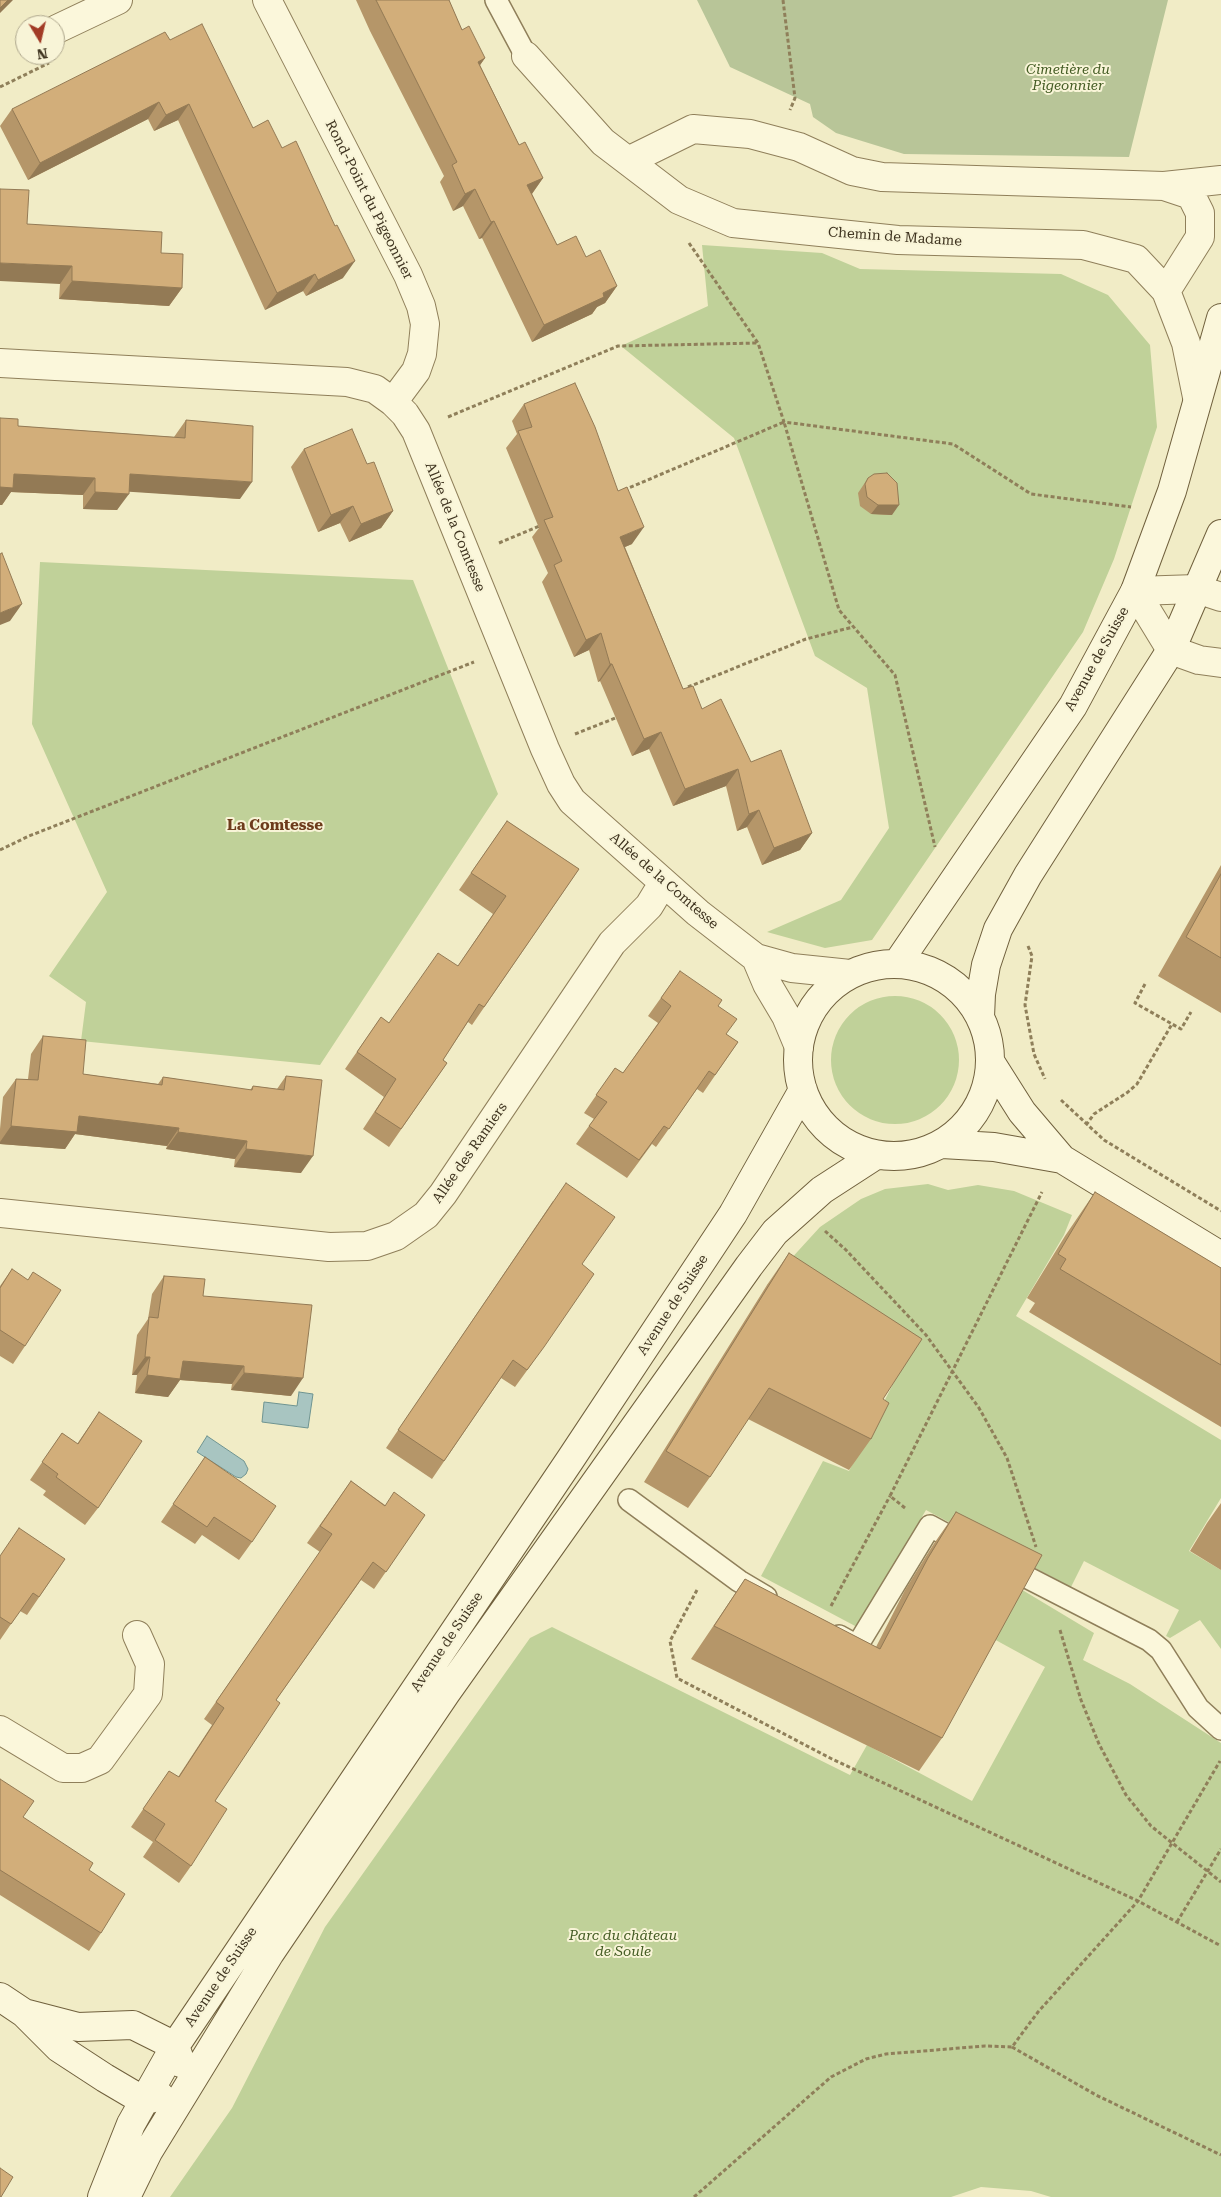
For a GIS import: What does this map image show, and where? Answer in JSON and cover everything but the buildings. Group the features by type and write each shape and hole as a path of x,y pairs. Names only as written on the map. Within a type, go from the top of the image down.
{"street":[{"path":"65,25 118,0"},
{"name":"Rond-Point du Pigeonnier","path":"267,0 408,275 421,306 425,324 422,354 416,371 393,402"},
{"name":"Chemin de Madame","path":"526,56 603,142 679,200 733,223 898,240 1083,244 1136,259 1166,291 1186,343 1197,397"},
{"path":"628,160 692,129 750,134 799,146 852,171 882,178 1164,186 1221,180"},
{"path":"1164,186 1191,195 1200,213 1200,237 1166,291"},
{"name":"Avenue de Suisse","path":"897,964 1073,706 1135,591 1172,491 1197,397 1221,318"},
{"name":"Allée de la Comtesse","path":"0,363 347,382 375,389 393,402 405,414 416,431 545,748 561,784 572,801 663,883 756,958 792,968 850,974"},
{"path":"980,1017 981,994 986,965 998,929 1028,875 1209,593 1221,534"},
{"path":"1135,591 1209,593"},
{"path":"1135,591 1171,650 1199,660 1221,663"},
{"name":"Allée des Ramiers","path":"0,1213 329,1247 367,1246 396,1236 426,1215 443,1194 612,943 649,906 663,883"},
{"name":"Allée de la Comtesse","path":"756,958 767,984 786,1016 799,1047"},
{"path":"897,964 931,971 955,985 969,1000 980,1017 988,1039 991,1063 987,1086 979,1109 964,1128 942,1144 910,1155 876,1155 856,1149 838,1139 815,1114 803,1090 798,1069 799,1047 804,1026 815,1006 830,988 850,974 873,966 897,964"},
{"path":"991,1063 1022,1112 1062,1160 1221,1256"},
{"name":"Avenue de Suisse","path":"102,2197 130,2124 175,2046 722,1231 803,1090"},
{"path":"942,1144 994,1146 1062,1160"},
{"name":"Avenue de Suisse","path":"126,2197 148,2152 187,2086 270,1954 446,1693 749,1266 775,1232 801,1208 837,1178 876,1155"},
{"path":"0,1730 63,1768 82,1768 100,1760 148,1694 150,1664 137,1635"},
{"path":"0,1997 24,2013 59,2048 144,2101 187,2086 175,2046 133,2025 78,2027 24,2013"}],"lane":[{"name":"Chemin de Madame","path":"496,0 526,56"},
{"path":"629,1500 739,1582 787,1608"},
{"path":"819,1626 857,1646 930,1526 1155,1645 1161,1650 1198,1708 1221,1728"}],"path":[{"path":"778,141 795,98 783,0"},
{"path":"0,87 44,65"},
{"path":"686,239 758,343 784,422 839,610 895,676 937,857"},
{"path":"416,431 618,346 758,343"},
{"path":"622,491 784,422 953,444 1031,494 1136,507"},
{"path":"466,557 551,521"},
{"path":"687,688 806,639 853,627"},
{"path":"0,850 29,836 195,770 505,650"},
{"path":"545,748 624,714"},
{"path":"1026,942 1032,956 1025,1005 1034,1054 1049,1086"},
{"path":"1145,984 1135,1003 1182,1028 1191,1012"},
{"path":"1086,1125 1094,1114 1138,1084 1172,1024"},
{"path":"1054,1094 1104,1140 1221,1211"},
{"path":"819,1626 890,1496 1042,1192"},
{"path":"801,1208 846,1250 926,1335 980,1408 1006,1458 1028,1520 1081,1700 1115,1777 1138,1811 1173,1844 1221,1882"},
{"path":"890,1496 930,1526"},
{"path":"712,1561 670,1641 677,1678 832,1759 1138,1901 1221,1946"},
{"path":"1012,2047 1038,2012 1138,1901 1221,1759"},
{"path":"1177,1922 1221,1849"},
{"path":"694,2197 831,2077 866,2059 886,2054 985,2046 1012,2047 1096,2095 1221,2155"}],"green space":[{"name":"Cimetière du Pigeonnier","path":"697,0 1168,0 1129,157 904,154 836,133 813,117 810,104 730,67"},
{"path":"702,245 822,253 860,269 1061,274 1108,295 1150,345 1157,427 1114,559 1083,632 872,940 825,948 767,932 841,900 889,828 867,688 815,656 734,438 621,346 708,306"},
{"path":"40,562 413,580 498,794 320,1065 81,1041 86,1002 49,976 107,892 32,724"},
{"path":"895,996 919,1001 940,1015 954,1036 959,1060 954,1084 940,1105 919,1119 895,1124 871,1119 850,1105 836,1084 831,1060 836,1036 850,1015 871,1001"},
{"path":"928,1184 948,1190 978,1185 1014,1191 1072,1215 1064,1235 1016,1316 1221,1440 1221,1498 1189,1551 1221,1570 1221,1649 1200,1620 1170,1638 1166,1636 1179,1610 1084,1561 1071,1587 926,1510 857,1627 761,1576 823,1461 849,1471 900,1370 767,1285 820,1227 861,1199 885,1189"},
{"name":"Parc du château de Soule","path":"1019,1588 1094,1633 1083,1660 1130,1684 1221,1743 1221,2197 1051,2197 1031,2191 981,2187 951,2197 170,2197 232,2108 325,1927 530,1638 552,1627 850,1775 867,1745 972,1801 1045,1667 992,1638"}],"water":[{"path":"299,1392 313,1394 308,1428 262,1422 264,1402 297,1406"},
{"path":"207,1436 244,1461 248,1469 246,1474 241,1478 236,1477 197,1452"}],"district":[{"name":"La Comtesse","path":"275,826"}]}
